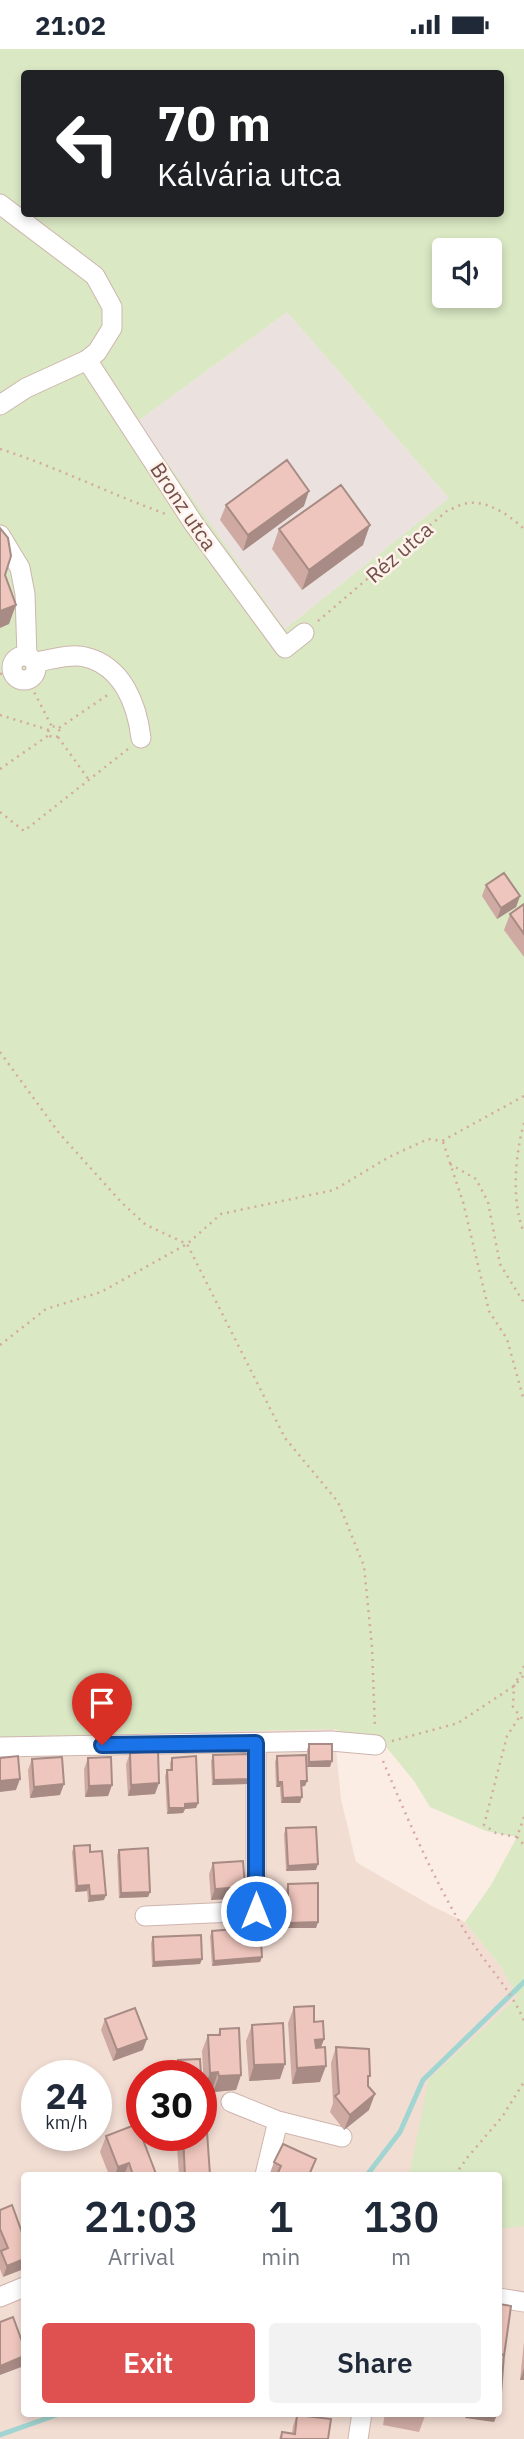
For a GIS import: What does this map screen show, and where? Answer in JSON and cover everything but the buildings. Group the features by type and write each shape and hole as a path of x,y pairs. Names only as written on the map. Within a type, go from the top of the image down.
{"street":[{"path":"0,204 95,276 112,307 112,328 97,352 87,360 26,388 0,405"},
{"name":"Bronz utca","path":"87,360 194,524 285,649 304,633"},
{"path":"0,535 20,568 25,594 21,669 83,656 97,662 124,685 136,706 141,738"},
{"path":"0,1747 331,1741 376,1745"},
{"path":"145,1916 256,1911 256,1743"},
{"path":"231,2102 278,2121 342,2137"},
{"path":"266,2172 278,2121"},
{"path":"0,2297 21,2288"},
{"path":"502,2298 524,2302"},
{"path":"358,2439 361,2417"}],"path":[{"path":"0,449 44,463 134,503 194,524"},
{"name":"Réz utca","path":"304,633 448,510 470,503 491,506 512,517 524,529"},
{"path":"0,769 49,735 50,728 21,669"},
{"path":"0,715 59,728 124,685"},
{"path":"58,737 59,728"},
{"path":"49,735 58,737 89,780"},
{"path":"0,812 24,831 141,738"},
{"path":"0,1052 58,1133 121,1203 146,1225 187,1244 285,1438 338,1502 364,1566 372,1647 376,1745 418,1841 468,1936 517,2003 524,2021"},
{"path":"0,1345 46,1310 101,1292 187,1244 221,1214 334,1190 389,1157 428,1139 442,1141 524,1097"},
{"path":"524,1123 520,1136 516,1200 524,1233"},
{"path":"442,1141 463,1202 489,1311 507,1339 524,1401"},
{"path":"450,1164 476,1178 488,1202 500,1264 524,1303"},
{"path":"524,1666 514,1686 513,1707 524,1721"},
{"path":"376,1745 458,1723 514,1686 524,1675"},
{"path":"520,1716 507,1736 484,1825 496,1833 517,1837 524,1845"},
{"path":"517,1837 524,1817"},
{"path":"457,2172 502,2117 524,2082"}],"shaded area":[{"path":"287,312 449,498 285,629 138,421"},
{"path":"334,1729 341,1799 356,1862 465,1922 501,1967 524,2006 524,2439 0,2439 0,1737"}],"green space":[{"path":"0,49 524,49 524,2226 502,2229 502,2172 410,2172 429,2079 518,1997 501,1967 465,1922 491,1885 517,1837 486,1831 430,1807 414,1781 383,1743 376,1745 334,1729 0,1737","holes":["287,312 449,498 285,629 138,421"]}],"waterway":[{"path":"369,2172 400,2132 423,2080 524,1982"},
{"path":"0,2435 51,2417"}],"route":[{"path":"102,1745 256,1743 256,1911"}]}
